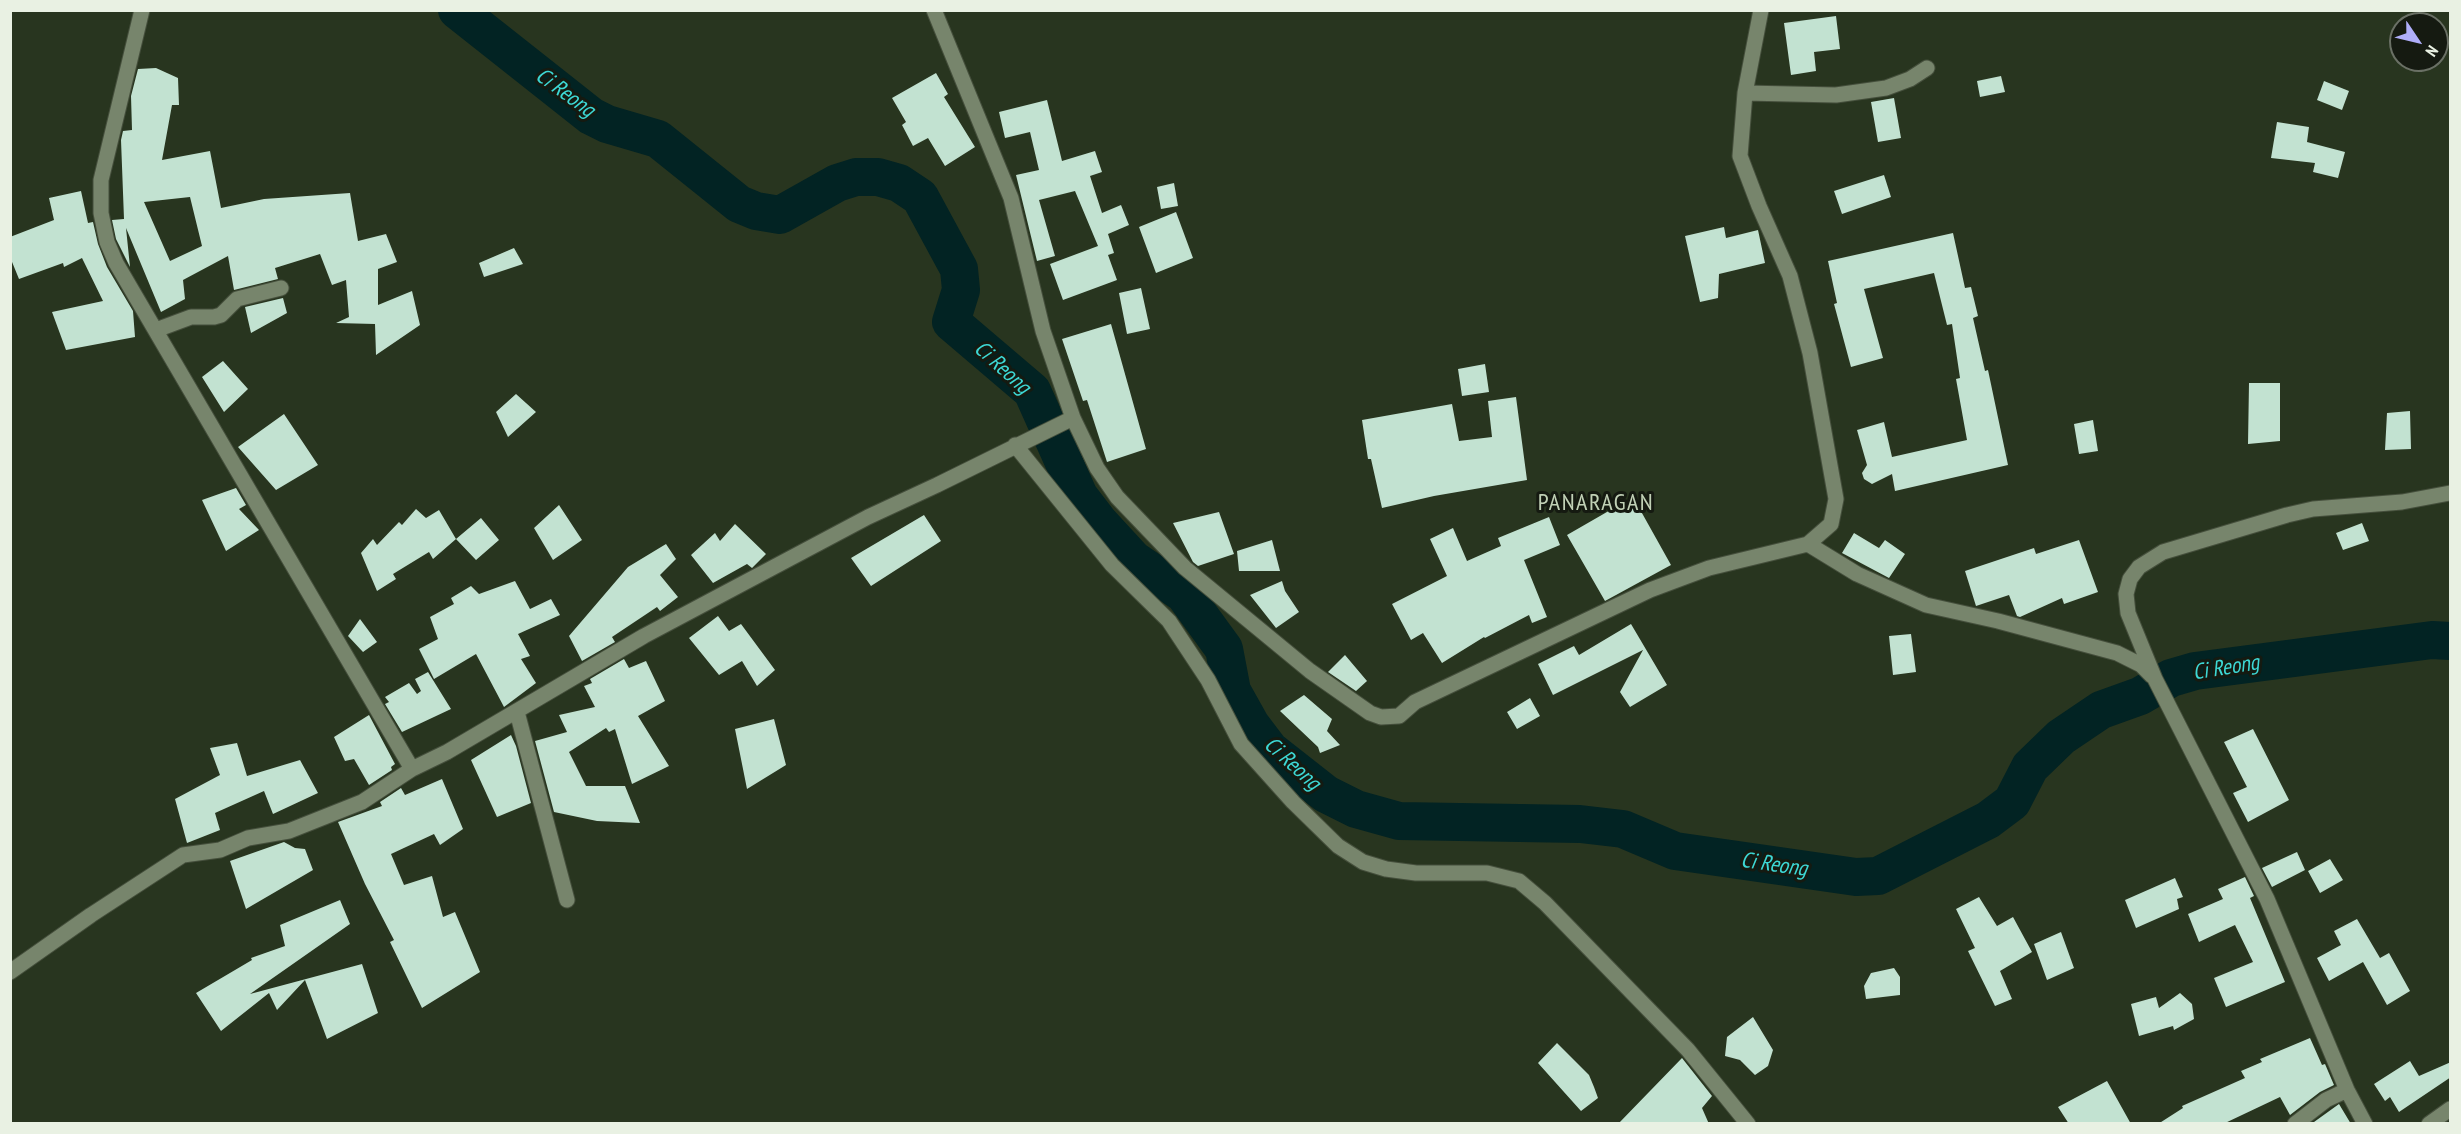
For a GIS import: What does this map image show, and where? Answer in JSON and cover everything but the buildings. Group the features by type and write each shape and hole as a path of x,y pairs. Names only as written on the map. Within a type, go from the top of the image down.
{"street":[{"path":"142,10 101,180 101,213 107,242 116,263 412,770"},
{"path":"934,10 1011,198 1043,331 1072,417 1097,468 1118,497 1185,568 1310,671 1370,713 1381,717 1399,716 1415,702 1650,590 1709,568 1808,544 1831,524 1836,499 1810,353 1790,276 1740,156 1745,93 1761,10"},
{"path":"1745,93 1836,95 1886,88 1910,79 1927,68"},
{"path":"156,330 191,317 220,315 237,299 281,288"},
{"path":"10,972 91,915 183,855 220,850 248,838 289,831 362,802 412,770 517,712 585,670 717,597 868,517 937,486 1072,417"},
{"path":"1020,443 1112,565 1170,621 1208,680 1241,744 1293,802 1338,846 1364,862 1386,869 1416,873 1487,873 1519,881 1545,903 1688,1050 1748,1124"},
{"path":"2365,1124 2347,1090 2267,899 2155,679 2128,614 2126,594 2130,579 2139,567 2163,552 2313,509 2402,502 2451,493"},
{"path":"1808,544 1857,574 1926,604 2117,653 2141,665 2155,679"},
{"path":"517,712 567,900"},
{"path":"2295,1124 2326,1100 2347,1090"},
{"path":"2429,1124 2451,1109"}],"waterway":[{"name":"Ci Reong","path":"457,10 591,116 607,124 658,139 739,204 756,211 780,215 837,183 856,177 878,177 899,183 920,197 959,269 961,290 951,322 1032,391 1079,496 1099,522 1134,560 1184,594 1224,649 1232,691 1251,725 1270,750 1326,794 1356,809 1399,821 1580,824 1623,829 1675,851 1856,877 1878,876 1988,820 2012,802 2030,767 2061,737 2101,710 2140,696 2171,678 2195,671 2432,640 2450,641"}],"district":[{"name":"PANARAGAN","path":"1596,503"}]}
